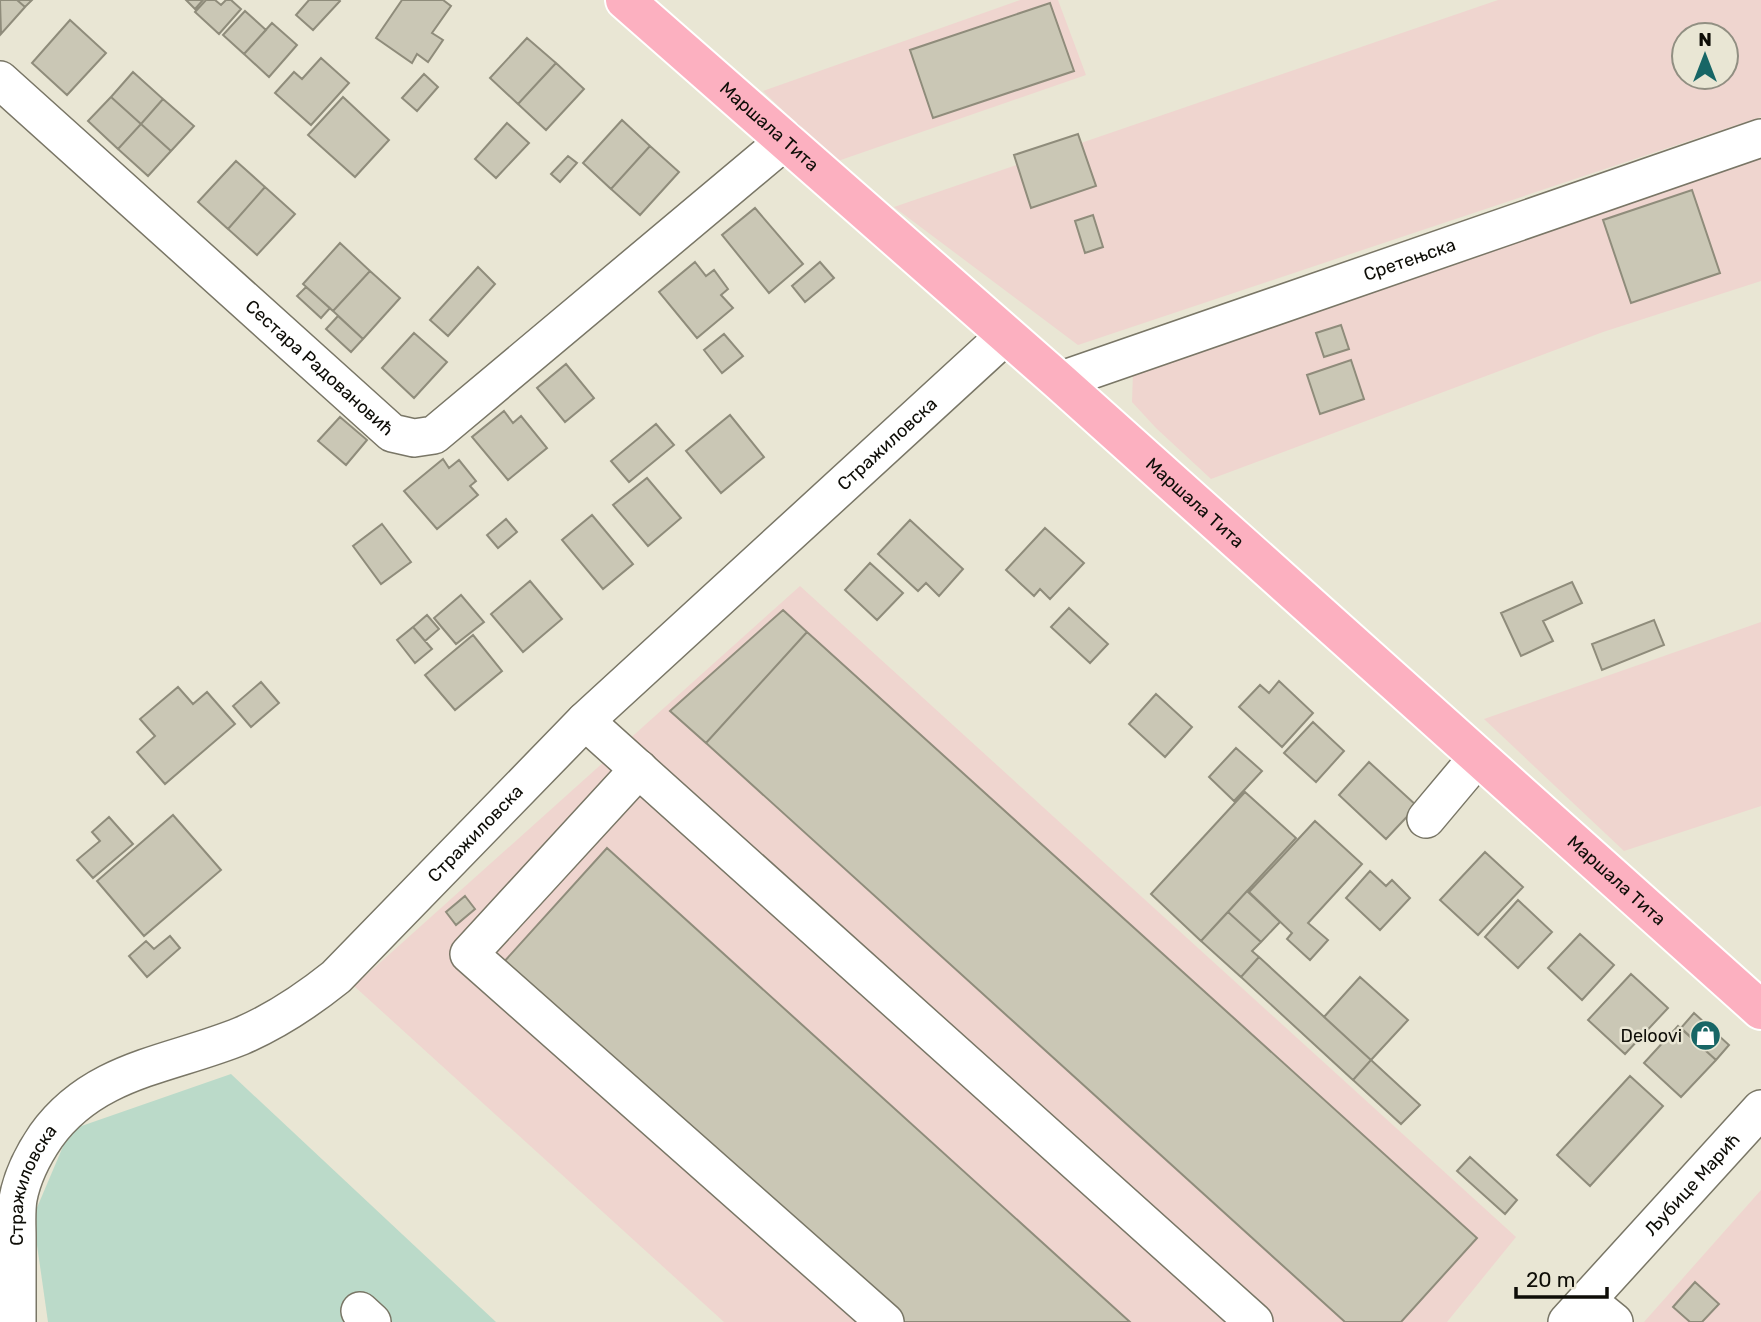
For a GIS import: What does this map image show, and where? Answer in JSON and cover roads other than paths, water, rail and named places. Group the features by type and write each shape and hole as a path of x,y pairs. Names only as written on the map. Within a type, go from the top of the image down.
{"main road":[{"name":"Маршала Тита","path":"625,0 1059,381 1761,1010"}],"street":[{"name":"Сестара Радовановић","path":"0,80 392,433 414,438 434,435 786,140"},
{"name":"Сретењска","path":"1059,381 1761,138"},
{"name":"Стражиловска","path":"18,1322 9,1199 37,1148 72,1106 93,1090 116,1078 240,1036 275,1020 336,977 585,721 1006,335"},
{"path":"585,721 1254,1322"},
{"path":"1426,819 1478,757"},
{"path":"639,769 469,954 885,1322"},
{"name":"Љубице Марић","path":"1590,1314 1761,1109"}],"place":[{"name":"Deloovi","path":"1705,1036"}]}
